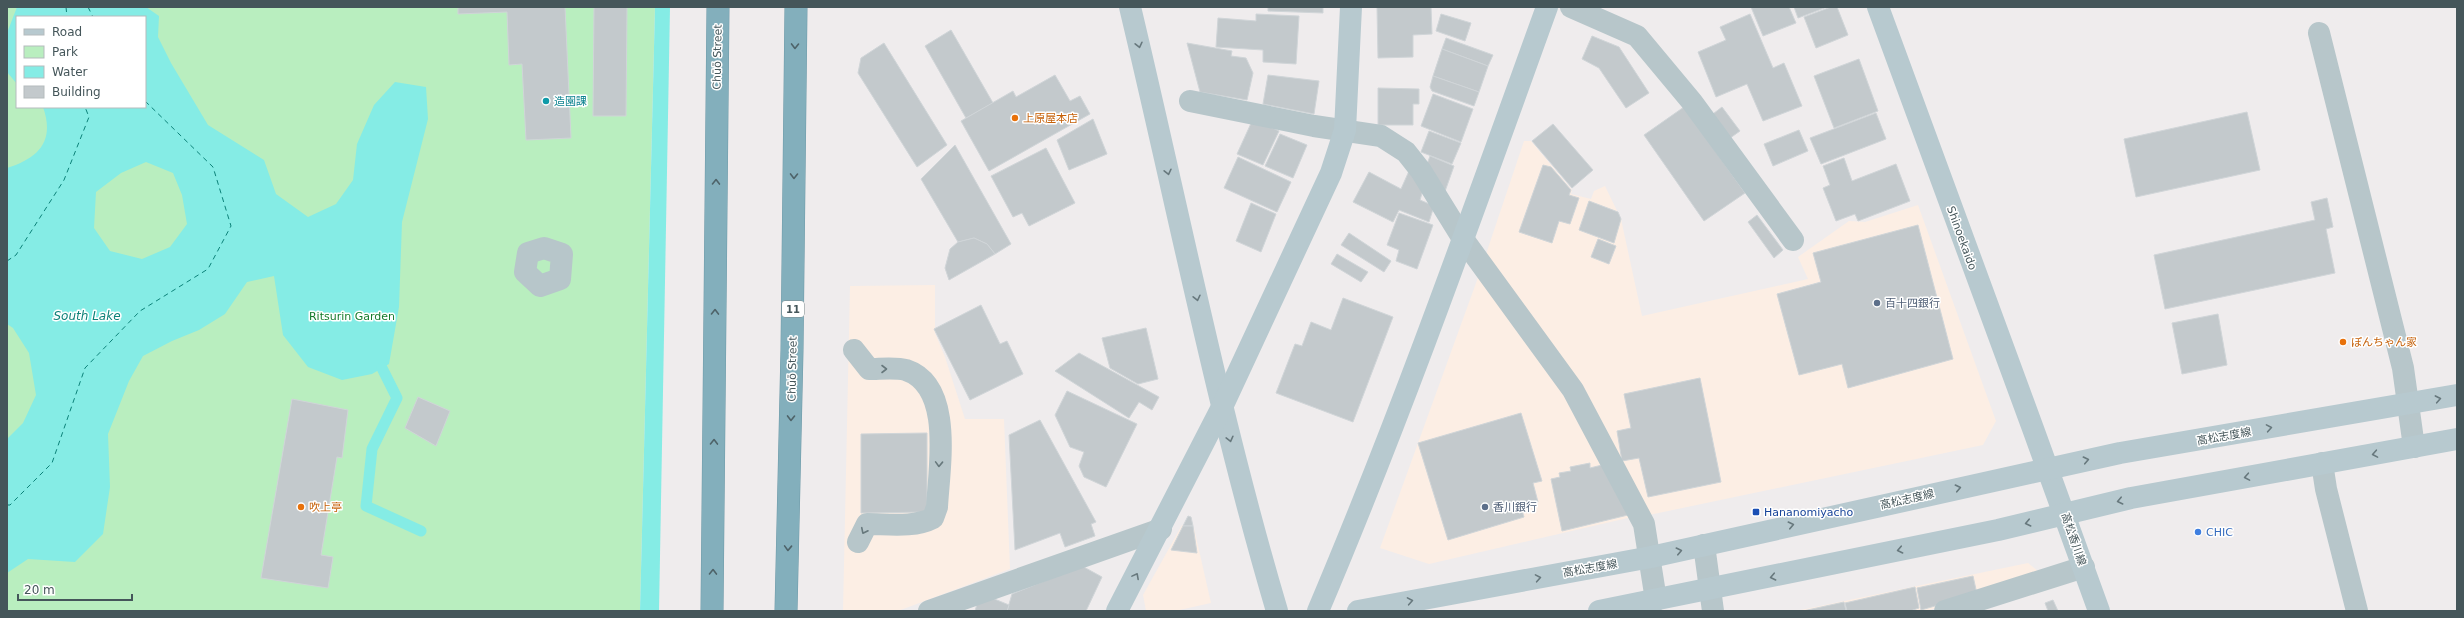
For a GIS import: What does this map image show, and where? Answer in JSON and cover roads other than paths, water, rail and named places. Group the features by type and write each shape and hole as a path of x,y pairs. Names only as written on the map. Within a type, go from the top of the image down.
{"highway":[{"name":"Chūō Street","path":"712,611 718,7"},
{"name":"Chūō Street","path":"786,611 792,358 796,7"}],"main road":[{"path":"1130,7 1222,406 1254,533 1277,611"},
{"path":"1117,611 1161,529 1222,406 1331,173 1345,130 1351,7"},
{"path":"1318,611 1351,533 1463,239 1547,7"},
{"name":"Shinoekaido","path":"1878,7 2048,468"},
{"name":"高松志度線","path":"1358,611 1651,558 2120,453 2457,395"},
{"path":"1599,611 1656,600 1711,601 2066,513 2172,490 2457,439"},
{"name":"高松香川線","path":"2048,468 2066,513 2099,611"}],"street":[{"path":"1571,7 1637,36 1692,102 1793,240"},
{"path":"2319,32 2403,368 2414,447"},
{"path":"1190,100 1381,136 1406,152 1421,171 1463,239 1573,390 1644,524 1651,558 1656,600"},
{"path":"854,350 869,369 905,369 919,376 928,385 932,395 939,416 940,432 937,507 933,518 925,522 905,524 867,524 858,542"},
{"path":"2322,464 2326,489 2357,611"},
{"path":"929,611 1161,529"},
{"path":"1704,545 1711,601"},
{"path":"1945,611 2084,567"}],"water":[{"name":"South Lake","path":"17,7 146,7 159,16 158,37 171,63 208,125 264,160 276,194 308,217 336,204 353,180 357,144 374,105 395,82 426,87 428,119 402,222 399,307 389,364 372,374 342,380 308,367 283,335 274,276 247,282 225,314 199,330 172,341 143,356 129,381 108,434 110,487 103,534 75,562 28,559 7,573 7,439 23,423 36,395 29,353 13,328 7,324 7,168 28,159 42,146 47,129 43,108 146,108 146,16 16,16 16,83 7,72 7,33","holes":["146,162 173,173 182,195 187,224 170,247 142,259 110,251 94,228 96,192 121,173"]},
{"path":"655,7 670,7 659,611 640,611"}],"waterway":[{"path":"382,368 397,398 372,449 366,506 421,531"}],"place":[{"name":"造園課","path":"546,101"},
{"name":"上原屋本店","path":"1015,118"},
{"name":"百十四銀行","path":"1877,303"},
{"name":"ぽんちゃん家","path":"2343,342"},
{"name":"吹上亭","path":"301,507"},
{"name":"香川銀行","path":"1485,507"},
{"name":"Hananomiyacho","path":"1756,512"},
{"name":"CHIC","path":"2198,532"}],"park label":[{"name":"Ritsurin Garden","path":"352,316"}]}
